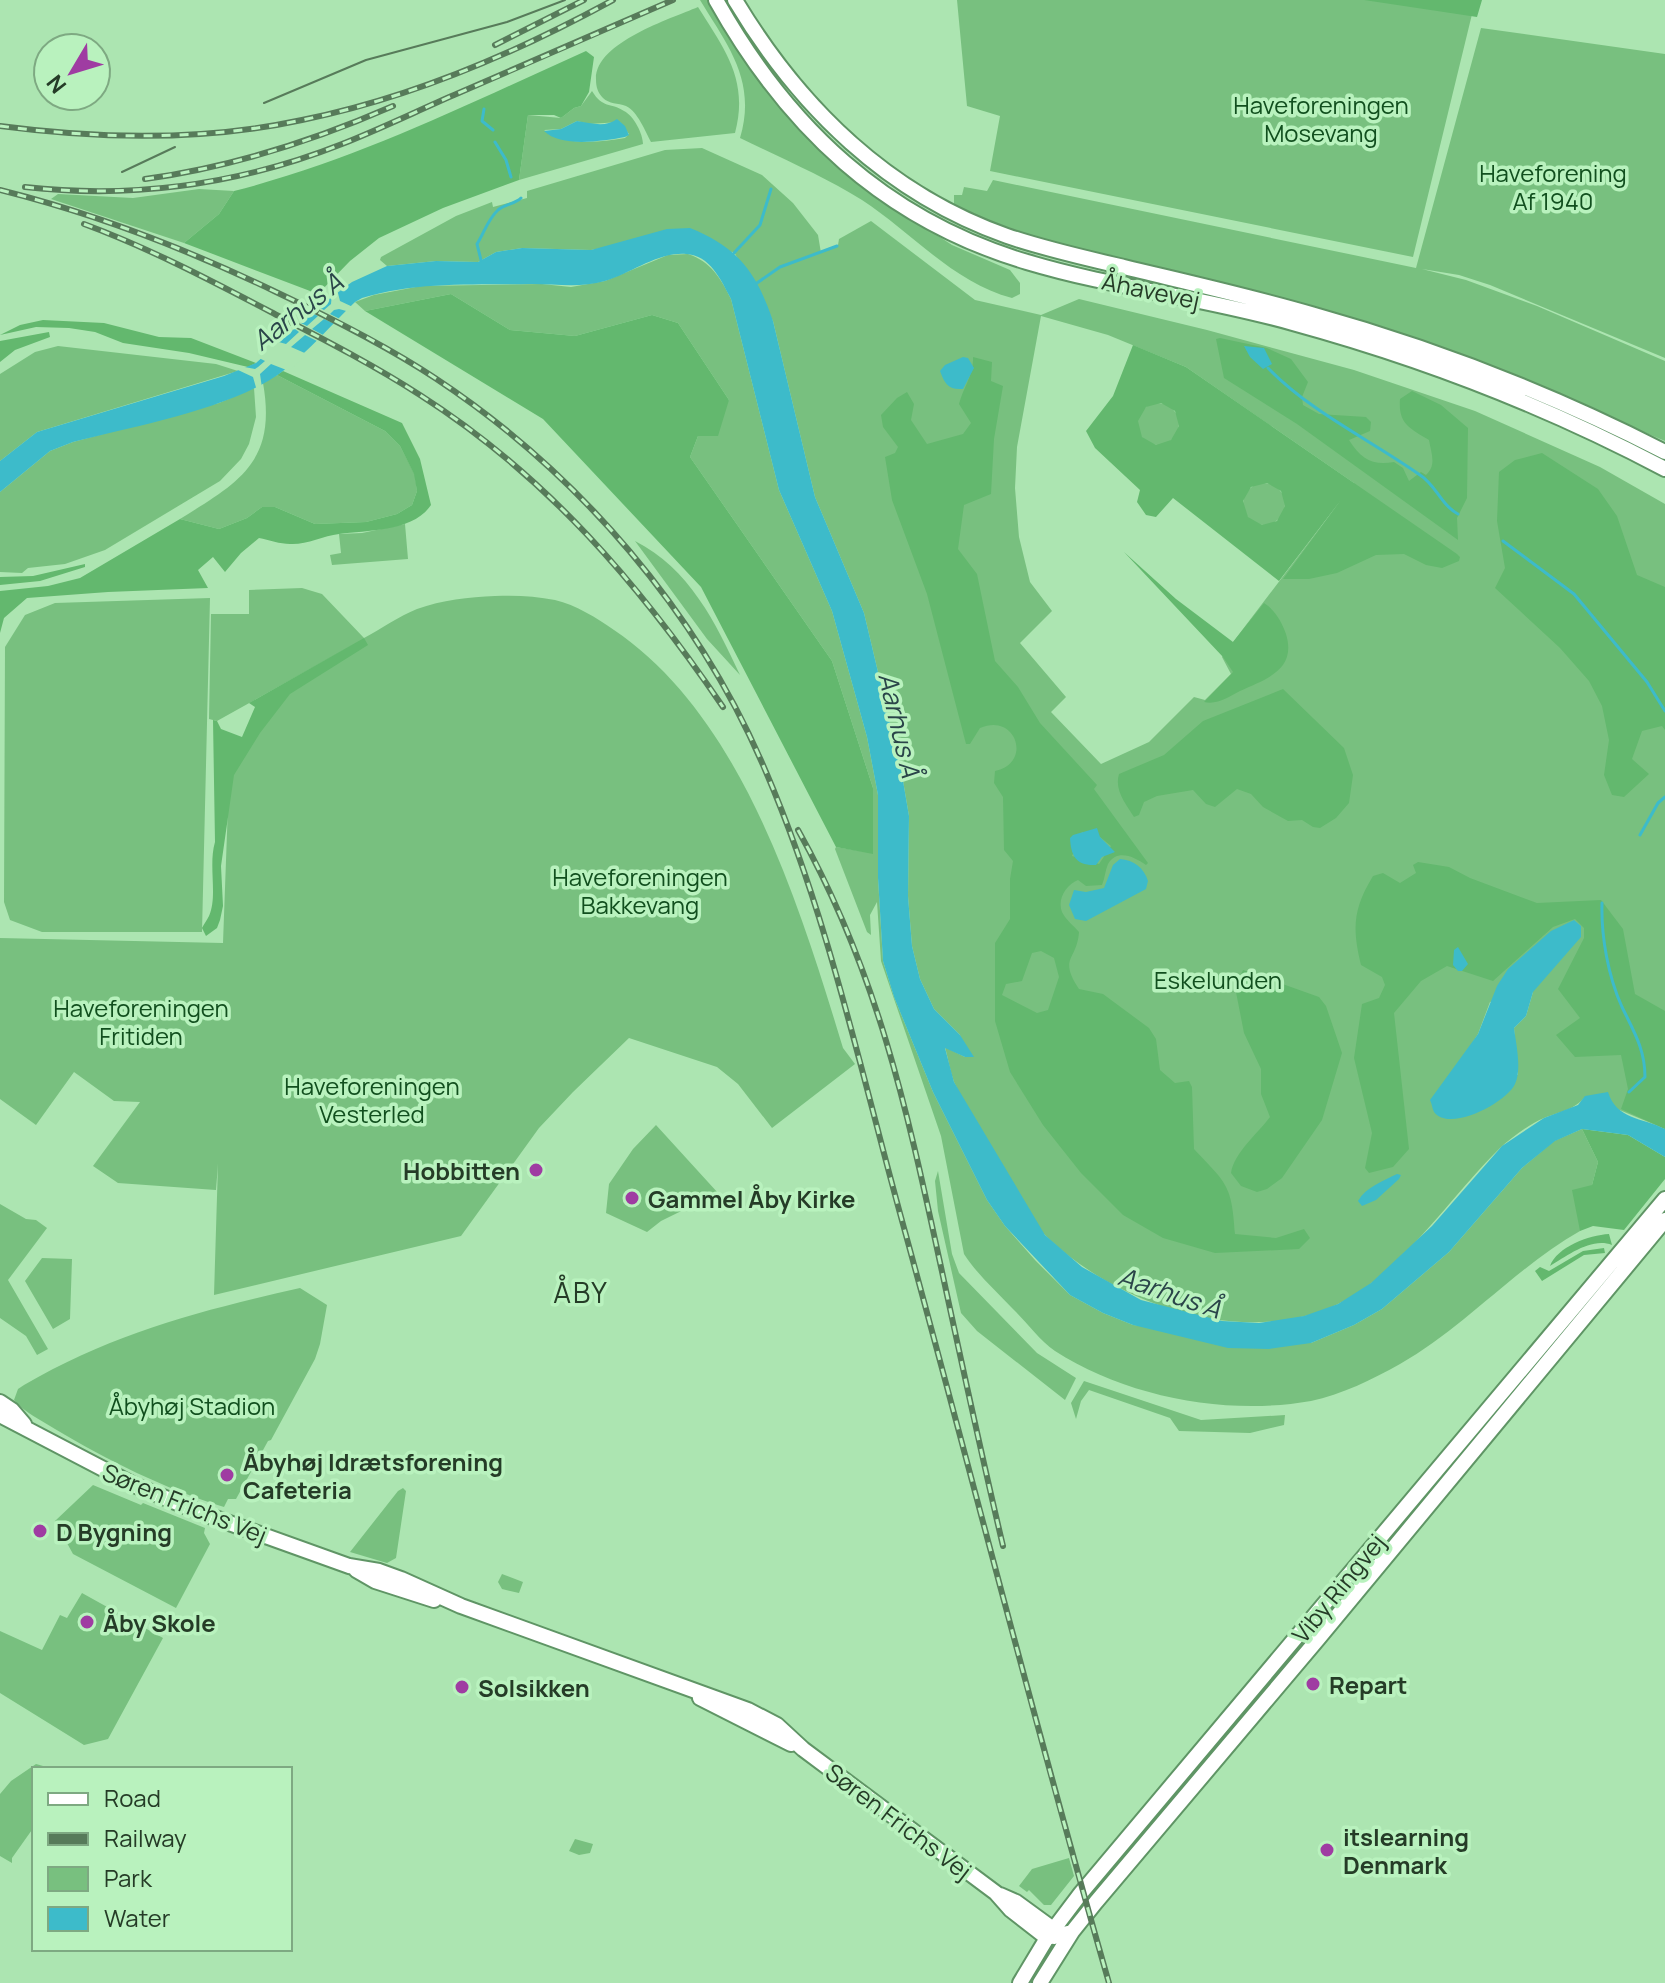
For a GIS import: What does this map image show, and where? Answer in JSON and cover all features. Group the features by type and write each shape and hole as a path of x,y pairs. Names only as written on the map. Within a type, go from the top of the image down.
{"main road":[{"name":"Åhavevej","path":"716,0 744,48 779,97 818,140 882,193 934,225 978,245 1293,322 1427,365 1621,446 1665,469"},
{"path":"735,0 759,39 844,147 896,192 963,228 1034,258"},
{"name":"Åhavevej","path":"1034,258 1043,257 1227,292 1315,315 1432,352 1525,388 1665,452"},
{"path":"1504,396 1520,409 1599,444 1665,479"},
{"path":"1637,438 1646,434 1665,444"},
{"name":"Viby Ringvej","path":"1020,1983 1051,1935 1352,1569 1665,1199"},
{"name":"Viby Ringvej","path":"1037,1983 1072,1932 1665,1220"},
{"name":"Søren Frichs Vej","path":"0,1402 12,1410 26,1428"},
{"name":"Søren Frichs Vej","path":"0,1415 134,1485 204,1514 349,1566 384,1585 415,1596 461,1606 681,1686 717,1708 803,1749 996,1893 1011,1910 1051,1935"},
{"path":"1352,1569 1367,1580"},
{"path":"1037,1983 1051,1935 1072,1932"}],"green space":[{"path":"700,0 709,0 765,87 823,152 871,192 952,245 1010,270 1020,283 1020,294 1012,298 971,281 862,200 740,138 745,99 742,81 729,49"},
{"name":"Haveforeningen Mosevang","path":"957,0 1433,0 1474,6 1413,257 990,171 1000,116 967,106"},
{"path":"1364,0 1482,0 1477,17"},
{"path":"698,7 725,52 737,81 739,114 735,133 651,142 630,109 608,101 600,94 596,83 599,67 607,55 636,34"},
{"name":"Haveforening Af 1940","path":"1481,28 1665,54 1665,358 1490,285 1459,275 1422,269 1466,280 1537,306 1665,361 1665,441 1497,370 1342,316 1065,247 1014,232 954,207 954,195 962,195 964,187 987,191 993,180 1416,268"},
{"path":"586,51 594,57 589,92 581,106 561,118 528,115 519,180 443,208 379,238 350,261 318,294 184,243 219,214 234,191 369,147"},
{"path":"592,91 603,103 628,113 640,130 643,144 519,180 528,115 561,118 581,106","holes":["577,121 589,124 620,122 629,134 625,138 583,142 563,139 544,130 561,129"]},
{"name":"Eskelunden","path":"702,148 762,175 793,203 818,235 821,253 838,245 839,239 871,221 975,300 1041,315 1079,299 1354,370 1475,411 1600,467 1665,504 1665,1129 1586,1096 1571,1108 1532,1124 1504,1145 1384,1273 1338,1304 1302,1317 1263,1322 1224,1321 1184,1313 1110,1283 1048,1238 1022,1204 957,1089 945,1047 965,1057 960,1035 934,1009 920,979 912,946 908,896 909,816 864,613 815,497 773,321 734,252 613,246 591,250 522,248 496,252 478,262 436,261 387,266 380,260 456,216 492,202 493,207 527,198 527,191 665,150","holes":["1041,316 1108,335 1186,367 1354,483 1222,657 1231,674 1205,700 1194,697 1149,742 1101,764 1051,712 1066,697 1020,643 1052,611 1030,582 1019,537 1015,488 1017,447","1533,992 1526,1016 1514,1028 1518,1075 1467,1051 1478,1034 1490,1002"]},
{"path":"199,189 234,191 219,214 184,243 51,199 58,194 133,198"},
{"path":"688,254 714,271 731,299 779,490 832,611 867,737 878,795 878,878 883,961 894,997 933,1092 987,1200 1035,1260 1070,1295 1133,1325 1311,1343 1382,1309 1449,1252 1522,1168 1554,1141 1582,1129 1598,1162 1580,1231 1534,1262 1446,1333 1400,1364 1334,1395 1279,1405 1212,1404 1178,1399 1145,1391 1083,1367 1049,1347 980,1275 964,1254 941,1136 881,961 877,902 870,915 871,935 867,932 835,849 873,853 873,788 832,661 690,457 698,436 729,400 678,323 652,315 575,336 510,330 451,294 365,311 355,302 421,286 542,284 571,287 605,281 668,255"},
{"path":"451,294 510,330 575,336 652,315 678,323 729,400 718,436 698,436 690,457 832,661 873,788 873,854 836,847 701,587 543,419 365,311"},
{"path":"43,320 104,323 159,337 191,338 256,363 248,367 189,353 123,343 95,332 69,328 36,327 0,335 20,325"},
{"path":"49,332 50,337 15,350 0,362 0,341"},
{"path":"1216,339 1267,348 1291,359 1308,382 1302,397 1303,405 1319,414 1366,417 1371,422 1370,431 1349,440 1368,460 1394,462 1403,468 1409,481 1421,472 1426,475 1432,459 1429,440 1403,420 1400,399 1412,391 1441,405 1468,428 1467,498 1457,518 1458,540 1297,424 1224,378"},
{"path":"1133,345 1186,367 1457,554 1459,561 1442,568 1426,565 1404,554 1376,555 1337,573 1309,579 1283,579 1341,500 1279,581 1173,498 1156,517 1146,515 1137,502 1140,490 1095,448 1086,431 1113,396","holes":["1161,403 1175,411 1179,426 1171,440 1156,445 1142,437 1138,421 1146,407","1267,483 1281,491 1285,506 1277,521 1262,525 1248,517 1243,501 1251,487"]},
{"path":"58,346 216,364 238,371 37,432 0,461 0,374 35,352"},
{"path":"973,357 992,362 991,381 1003,386 994,439 991,494 964,505 958,549 977,574 995,661 1018,687 1040,723 1097,785 1094,789 1148,863 1116,856 1108,864 1102,885 1086,886 1078,880 1066,889 1061,902 1062,912 1079,932 1070,959 1070,971 1079,989 1103,994 1149,1028 1156,1039 1160,1070 1175,1083 1189,1081 1192,1087 1194,1149 1226,1186 1235,1234 1276,1238 1304,1229 1310,1238 1299,1249 1215,1253 1163,1238 1123,1215 1081,1173 1043,1125 1010,1072 995,1021 995,943 1010,919 1013,861 1004,850 1003,797 994,783 995,771 1014,759 1015,740 1011,732 993,725 980,728 970,744 966,744 927,594 892,500 885,457 895,453 898,447 883,427 881,415 907,392 914,404 911,420 927,444 963,434 971,423 959,404","holes":["1082,832 1100,837 1111,846 1099,864 1072,856","1041,951 1054,958 1059,977 1048,1010 1037,1013 1002,995 1006,984 1022,981 1032,953"]},
{"path":"283,371 402,423 420,459 431,505 423,514 402,525 302,543 286,544 259,538 225,572 213,557 198,570 208,588 27,598 4,618 0,633 0,591 48,586 80,578 180,519 219,529 247,518 262,507 275,507 315,524 366,522 397,514 412,505 417,491 414,474 400,446 385,431 277,375"},
{"path":"277,375 385,431 400,446 415,475 417,491 412,505 397,514 366,522 315,524 275,507 262,507 247,518 219,529 180,519 236,481 249,467 264,432 266,410 263,383"},
{"path":"254,388 256,417 249,444 241,459 220,481 105,550 65,564 28,568 22,573 0,572 0,492 50,451 219,403"},
{"path":"1158,403 1173,409 1179,424 1173,439 1158,445 1143,439 1137,424 1143,409"},
{"path":"1542,453 1598,489 1617,516 1637,575 1665,587 1665,730 1662,726 1642,731 1632,759 1649,774 1624,797 1612,795 1604,775 1609,740 1602,706 1589,681 1560,648 1495,588 1505,568 1497,521 1499,472 1515,460"},
{"path":"1264,483 1279,489 1285,504 1279,519 1264,525 1249,519 1243,504 1249,489"},
{"path":"405,524 408,559 332,565 330,555 341,553 339,534 362,533"},
{"path":"635,541 654,552 686,582 710,617 740,675 707,639"},
{"path":"1124,552 1176,599 1233,642 1264,603 1278,617 1286,634 1288,646 1283,665 1269,677 1227,698 1204,702 1233,672 1223,657"},
{"path":"85,564 85,567 40,581 0,585 0,577 33,576"},
{"path":"302,588 322,594 364,638 410,612 446,601 503,596 555,600 601,621 659,667 698,712 732,763 761,819 807,935 843,1048 855,1064 772,1128 738,1084 717,1067 629,1038 539,1128 461,1236 214,1295 218,1164 216,1190 118,1183 93,1166 140,1102 114,1101 74,1072 36,1125 0,1099 0,938 223,943 229,778 275,704 353,645 217,721 209,719 211,614 249,614 249,590"},
{"path":"210,598 202,932 42,932 10,920 4,902 5,647 25,615 55,603"},
{"path":"364,638 368,645 290,694 260,733 234,775 221,866 223,906 217,928 206,936 202,928 212,908 215,842 213,720 221,729 242,737 255,707 249,703"},
{"path":"1283,689 1344,748 1353,775 1349,803 1336,818 1320,828 1302,820 1288,821 1263,807 1251,794 1237,789 1215,807 1206,804 1193,790 1157,796 1144,802 1139,815 1134,817 1119,791 1119,774 1164,755 1203,721"},
{"path":"1418,862 1449,867 1537,903 1601,900 1623,929 1635,994 1665,1011 1665,1129 1621,1109 1628,1089 1621,1055 1575,1057 1556,1035 1580,1018 1558,989 1584,938 1584,928 1575,919 1553,927 1493,981 1447,966 1421,981 1394,1013 1409,1149 1393,1167 1369,1173 1365,1168 1372,1133 1354,1058 1362,1004 1379,998 1385,985 1382,977 1361,965 1356,919 1361,899 1373,876 1383,873 1400,883 1416,873 1413,865"},
{"path":"1243,970 1319,997 1326,1006 1342,1053 1322,1120 1282,1178 1257,1192 1241,1186 1231,1173 1241,1151 1270,1117 1261,1094 1261,1069 1244,1033 1235,987"},
{"path":"656,1125 718,1193 661,1221 647,1232 606,1213 609,1184 633,1149"},
{"path":"1582,1129 1628,1135 1665,1157 1665,1179 1624,1230 1593,1226 1580,1231 1572,1190 1592,1185 1598,1162"},
{"path":"938,1171 952,1254 959,1273 1037,1353 1076,1378 1065,1400 977,1331 961,1313 938,1211 935,1181"},
{"path":"0,1204 47,1228 8,1280 48,1349 37,1355 26,1336 0,1318"},
{"path":"1665,1207 1665,1212 1375,1562 1373,1560 1470,1439"},
{"path":"1609,1234 1612,1245 1588,1245 1550,1266 1559,1253 1575,1243"},
{"path":"1604,1248 1605,1253 1584,1255 1542,1281 1535,1271 1540,1267 1549,1271 1583,1251"},
{"path":"42,1258 72,1259 70,1319 53,1329 25,1281"},
{"name":"Åbyhøj Stadion","path":"300,1288 327,1305 315,1359 236,1499 228,1499 224,1507 180,1492 116,1463 33,1416 14,1400 18,1389 24,1385 124,1338 192,1315"},
{"path":"1084,1381 1201,1420 1285,1415 1284,1425 1250,1433 1179,1431 1170,1418 1089,1390 1081,1401 1076,1419 1071,1403"},
{"path":"93,1485 205,1528 204,1533 210,1544 176,1608 73,1554 55,1521"},
{"path":"403,1488 406,1491 396,1558 387,1563 350,1552 398,1491"},
{"path":"502,1574 523,1582 519,1593 502,1589 498,1582"},
{"path":"1345,1587 1285,1669 1070,1925 1066,1924 1115,1861"},
{"path":"82,1593 163,1638 108,1739 84,1745 0,1693 0,1631 42,1650 60,1615 67,1618"},
{"path":"36,1764 43,1766 32,1767 32,1830 12,1858 12,1863 0,1856 0,1794 11,1781"},
{"path":"575,1839 593,1844 590,1853 579,1855 569,1851"},
{"path":"1069,1858 1074,1876 1051,1905 1044,1905 1029,1890 1027,1892 1019,1886 1032,1869"}],"water":[{"path":"617,119 629,135 583,142 561,140 544,131 561,129 577,121 603,124"},
{"path":"690,228 721,244 744,264 760,289 773,321 815,497 864,613 901,769 909,816 908,896 912,946 920,979 934,1009 960,1035 974,1057 965,1057 945,1048 954,1082 1045,1235 1082,1267 1141,1300 1222,1321 1259,1323 1304,1316 1338,1304 1371,1283 1432,1226 1502,1146 1544,1118 1578,1105 1585,1096 1608,1092 1617,1108 1624,1113 1665,1129 1665,1157 1628,1135 1582,1129 1555,1141 1522,1168 1449,1252 1382,1309 1311,1343 1269,1349 1228,1348 1133,1325 1070,1295 1005,1226 987,1200 933,1092 894,997 883,961 878,878 878,795 867,737 832,611 779,490 731,299 714,270 694,255 665,256 605,281 587,284 446,285 404,289 362,298 293,363 262,384 211,406 73,442 50,451 0,492 0,461 37,432 224,376 256,363 321,305 352,282 387,266 436,261 478,262 496,252 522,248 591,250 667,229"},
{"path":"1244,346 1264,348 1272,364 1263,369"},
{"path":"963,357 968,358 974,368 963,389 950,387 940,371 945,365"},
{"path":"1097,828 1100,837 1115,852 1102,857 1096,865 1079,862 1073,855 1070,838"},
{"path":"1120,859 1130,861 1141,869 1148,881 1146,889 1086,921 1075,919 1069,905 1074,890 1086,892 1104,888 1113,865"},
{"path":"1574,920 1581,926 1581,937 1533,992 1526,1016 1514,1028 1518,1064 1515,1084 1501,1099 1478,1113 1442,1118 1434,1112 1430,1100 1478,1034 1497,986 1508,969 1551,931"},
{"path":"1458,947 1468,964 1462,971 1453,965 1454,950"},
{"path":"1397,1174 1401,1175 1399,1179 1376,1200 1362,1206 1358,1201 1370,1188"}],"pier":[{"path":"337,289 340,301 355,308 350,312 334,310 330,314 342,320 337,325 324,319 312,329 325,336 319,342 305,335 291,347 307,354 289,371 271,364 260,374 262,388 257,391 253,377 238,370 239,366 258,367 265,361 257,357 275,341 286,344 299,332 291,326 297,321 307,326 318,316 308,311 314,305 324,310 331,304 332,292"}],"waterway":[{"path":"484,109 482,121 493,130"},
{"path":"495,142 506,160 511,177"},
{"path":"734,253 760,225 771,189"},
{"path":"481,260 477,244 491,218 501,208 521,198"},
{"path":"757,283 780,267 837,246"},
{"path":"1268,368 1303,399 1426,479 1447,506 1458,514"},
{"path":"1503,541 1574,594 1647,682 1665,711"},
{"path":"1640,835 1658,803 1665,797"},
{"path":"1602,903 1609,969 1645,1067 1645,1077 1629,1092"}],"tram line":[{"path":"264,103 366,60 507,22 565,0"},
{"path":"122,172 175,147"}],"railway":[{"path":"495,45 584,0"},
{"path":"0,126 75,134 151,136 227,132 302,120 343,111 462,72 539,38 613,0"},
{"path":"25,187 106,191 186,185 304,158 673,0"},
{"path":"145,179 272,151 393,106"},
{"path":"0,190 106,221 209,261 337,322 435,378 538,457 585,502 670,603 706,657 738,713 766,772 788,826 825,936 1109,1983"},
{"path":"84,224 179,265 365,362 466,427 550,497 588,535 658,618 723,707"},
{"path":"798,830 826,883 849,937 887,1043 916,1153 1003,1546"}],"place":[{"name":"Hobbitten","path":"536,1170"},
{"name":"Gammel Åby Kirke","path":"632,1198"},
{"name":"Åbyhøj Idrætsforening Cafeteria","path":"227,1475"},
{"name":"D Bygning","path":"40,1531"},
{"name":"Åby Skole","path":"87,1622"},
{"name":"Repart","path":"1313,1684"},
{"name":"Solsikken","path":"462,1687"},
{"name":"itslearning Denmark","path":"1327,1850"}],"district":[{"name":"ÅBY","path":"581,1292"}],"water label":[{"name":"Aarhus Å","path":"297,311"},
{"name":"Aarhus Å","path":"900,725"},
{"name":"Aarhus Å","path":"1170,1292"}],"park label":[{"name":"Haveforeningen Bakkevang","path":"640,890"},
{"name":"Haveforeningen Fritiden","path":"141,1021"},
{"name":"Haveforeningen Vesterled","path":"372,1099"}]}
